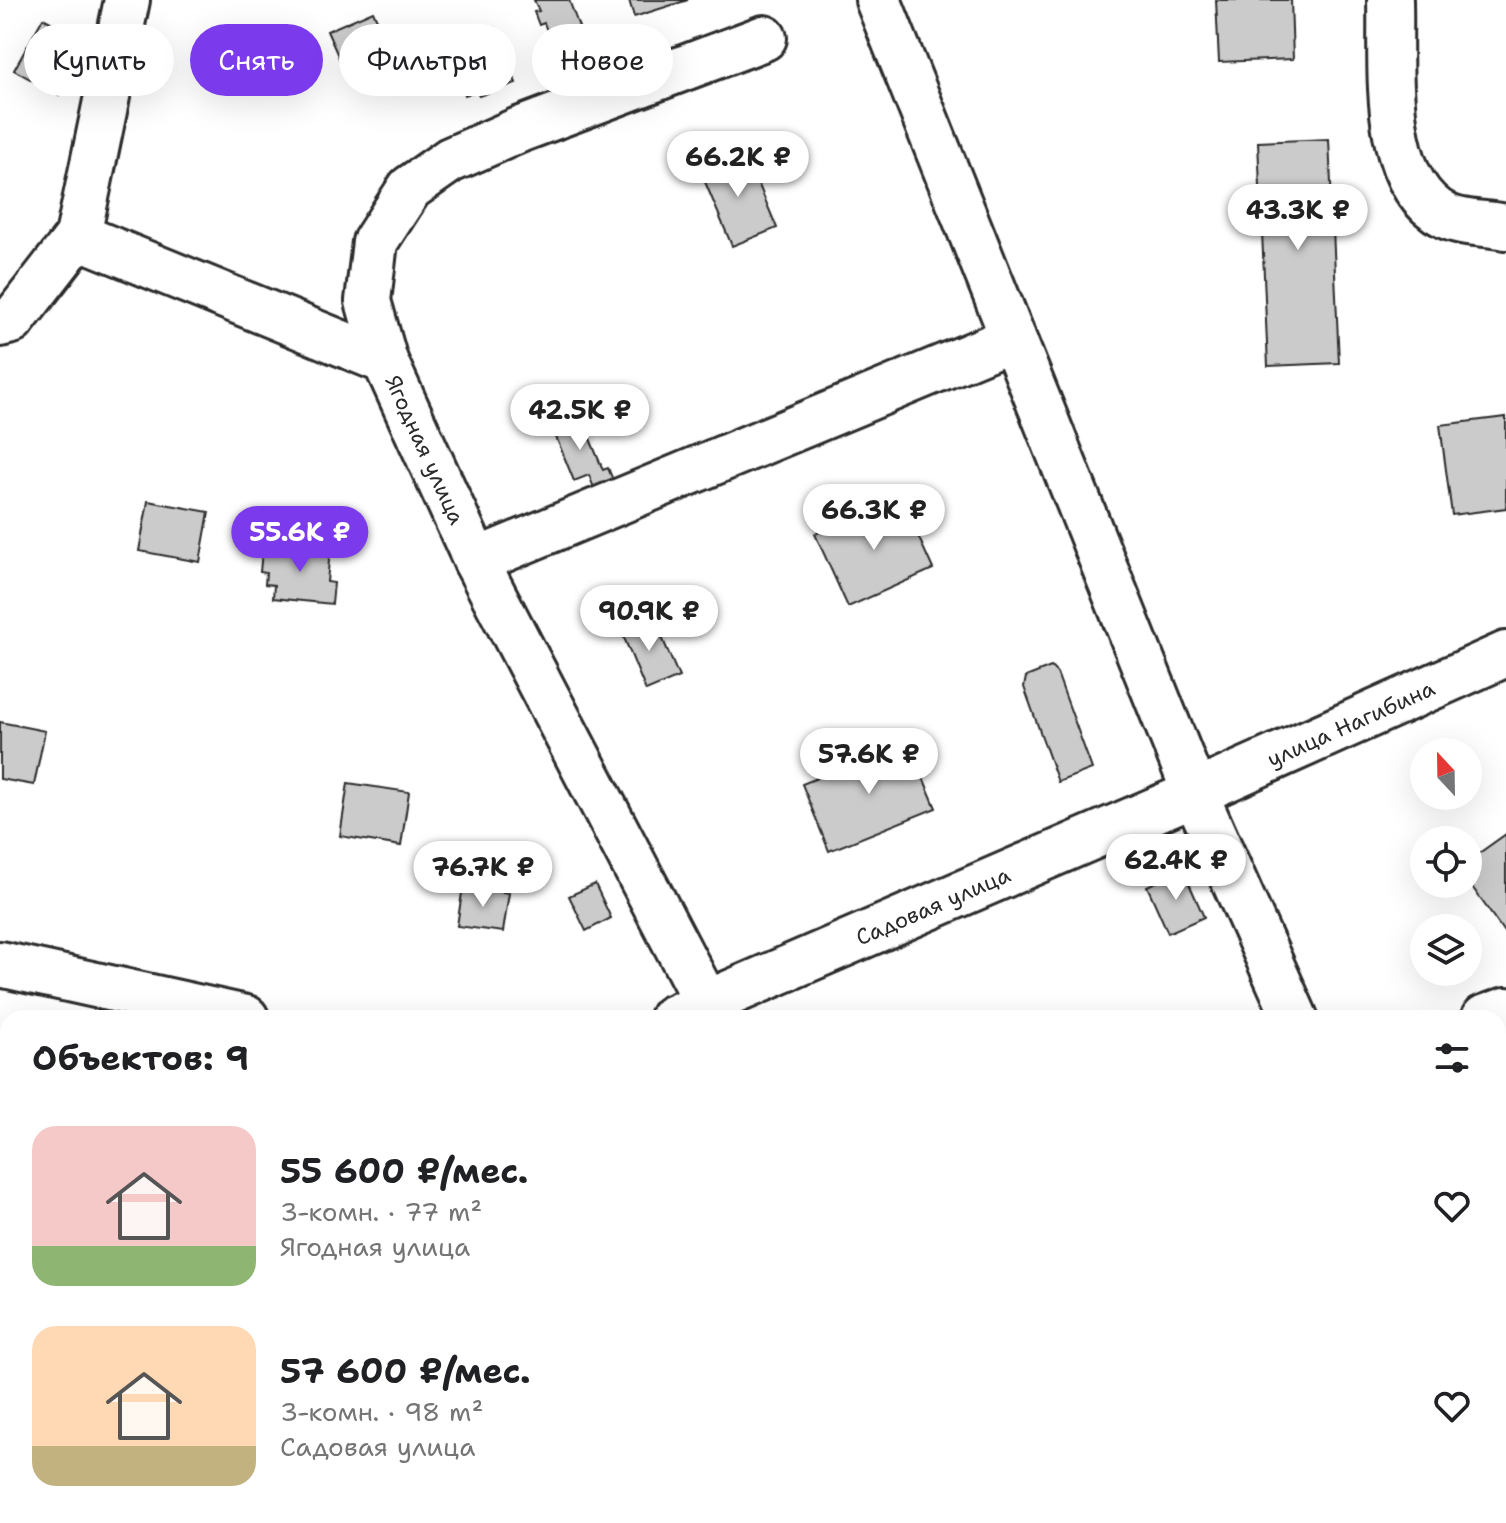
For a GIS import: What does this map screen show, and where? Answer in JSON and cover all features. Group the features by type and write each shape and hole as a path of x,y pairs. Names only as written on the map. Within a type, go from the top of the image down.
{"street":[{"path":"0,324 12,321 78,236 127,0"},
{"path":"878,0 1195,793 1291,1010"},
{"path":"1390,0 1394,129 1412,186 1446,216 1506,227"},
{"path":"385,361 368,301 375,242 410,188 450,160 519,130 764,38"},
{"name":"Ягодная улица","path":"78,236 385,361 689,1010"},
{"path":"476,561 1013,338"},
{"name":"улица Нагибина","path":"1195,793 1506,654"},
{"name":"Садовая улица","path":"691,1010 1195,793"},
{"path":"0,964 210,1010"}],"building":[{"path":"534,0 569,0 578,24 539,24 534,12 539,11"},
{"path":"629,0 688,0 634,17"},
{"path":"1216,0 1291,0 1293,59 1219,62"},
{"path":"373,11 379,24 343,24"},
{"path":"43,18 54,24 40,24"},
{"path":"339,26 339,58 327,31"},
{"path":"24,52 24,76 14,70"},
{"path":"1329,139 1339,363 1268,366 1258,142"},
{"path":"745,152 777,228 732,246 700,170"},
{"path":"580,415 603,470 608,468 613,480 594,488 589,475 574,481 552,427"},
{"path":"1506,417 1506,508 1452,515 1440,425"},
{"path":"900,496 933,569 848,607 815,534"},
{"path":"148,501 209,512 200,562 139,551"},
{"path":"311,537 331,539 327,582 334,583 332,604 273,598 274,585 265,584 266,573 260,572 262,551 309,555"},
{"path":"652,614 679,677 646,691 620,628"},
{"path":"1051,667 1057,673 1092,769 1058,782 1024,687 1026,677"},
{"path":"0,722 45,731 34,785 0,779"},
{"path":"908,742 936,808 829,851 802,784"},
{"path":"348,783 409,792 401,846 340,836"},
{"path":"1506,834 1506,935 1480,898 1482,851"},
{"path":"1183,870 1204,917 1168,933 1147,886"},
{"path":"595,884 611,918 586,931 569,896"},
{"path":"463,886 509,893 503,932 457,926"}]}
